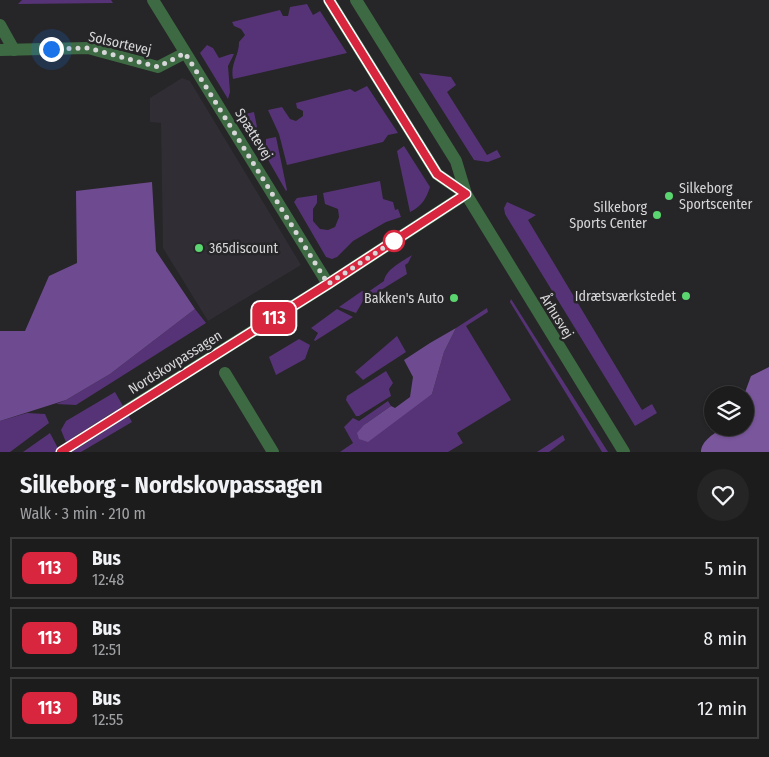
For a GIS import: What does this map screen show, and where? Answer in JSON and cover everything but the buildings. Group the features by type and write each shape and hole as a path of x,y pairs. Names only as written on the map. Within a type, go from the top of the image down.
{"street":[{"name":"Spættevej","path":"153,0 328,284"},
{"name":"Århusvej","path":"330,0 437,174 466,194"},
{"name":"Århusvej","path":"356,0 456,161 466,194 624,452"},
{"path":"0,25 14,50"},
{"name":"Solsortevej","path":"0,50 88,48 158,67 185,53"},
{"name":"Nordskovpassagen","path":"127,410 328,284 466,194"},
{"path":"225,373 273,452"}],"shaded area":[{"path":"22,0 111,0 113,3 18,4"},
{"path":"307,4 313,15 320,11 347,53 233,79 232,73 239,42 245,35 232,22 280,10 283,16 288,16 290,7"},
{"path":"207,45 213,48 219,58 234,54 228,66 230,92 228,99 200,53"},
{"path":"419,73 451,77 456,85 447,92 487,155 497,150 501,157 488,162 474,160"},
{"path":"182,78 190,81 301,265 208,321 163,248 161,123 150,122 150,98"},
{"path":"367,86 398,133 388,135 383,142 287,165 279,134 268,110 282,107 290,119 296,121 303,116 303,111 297,108 296,103 350,89 355,92"},
{"path":"254,112 259,137 254,140 242,119 245,114"},
{"path":"276,137 286,191 259,144 266,145 266,139"},
{"path":"404,146 430,187 423,202 410,212 397,151"},
{"path":"380,181 383,199 393,202 395,210 398,209 401,217 386,222 353,241 337,257 332,259 326,257 294,202 297,198 317,195 317,203 313,209 313,221 320,229 328,230 335,227 339,217 338,209 325,204 323,193"},
{"path":"152,182 156,251 195,309 110,374 66,400 0,421 0,331 25,331 49,276 77,263 76,191"},
{"path":"507,202 536,215 528,220 642,410 652,404 657,413 635,426 505,214 504,208"},
{"path":"412,255 405,265 407,274 363,301 356,313 339,307 362,291 368,292 384,281 391,269"},
{"path":"511,299 608,452 602,452 510,302"},
{"path":"487,308 488,312 466,326 511,400 457,433 463,443 448,452 340,452 353,443 344,427 353,418 359,421 388,401 391,406 364,425 432,394 444,352 456,328"},
{"path":"195,309 206,323 76,405 56,404 110,374"},
{"path":"337,309 353,317 315,341 318,333 311,328"},
{"path":"456,328 444,352 432,394 368,442 359,439 357,433 364,425 391,406 395,408 410,397 413,377 404,360"},
{"path":"397,336 406,352 363,380 355,372"},
{"path":"299,339 310,345 305,359 276,375 269,357"},
{"path":"769,367 769,452 701,452 703,444 711,436 754,436 754,386 747,386 751,376"},
{"path":"386,371 393,383 389,389 391,396 356,416 346,400 347,396"},
{"path":"115,392 132,422 81,452 70,452 61,430 66,421"},
{"path":"27,413 45,414 49,423 10,452 0,452 0,421"},
{"path":"50,433 60,452 23,452"},
{"path":"563,435 565,440 549,452 537,452"}],"tunnel":[{"path":"61,452 127,410"}],"bus line":[{"name":"113","path":"61,452 328,284 466,194 437,174 329,0"}],"place":[{"name":"Silkeborg Sportscenter","path":"669,196"},
{"name":"Silkeborg Sports Center","path":"657,215"},
{"name":"365discount","path":"199,248"},
{"name":"Idrætsværkstedet","path":"686,296"},
{"name":"Bakken's Auto","path":"454,298"}],"route":[{"path":"51,49 88,48 158,67 185,53 328,284 394,241"}]}
